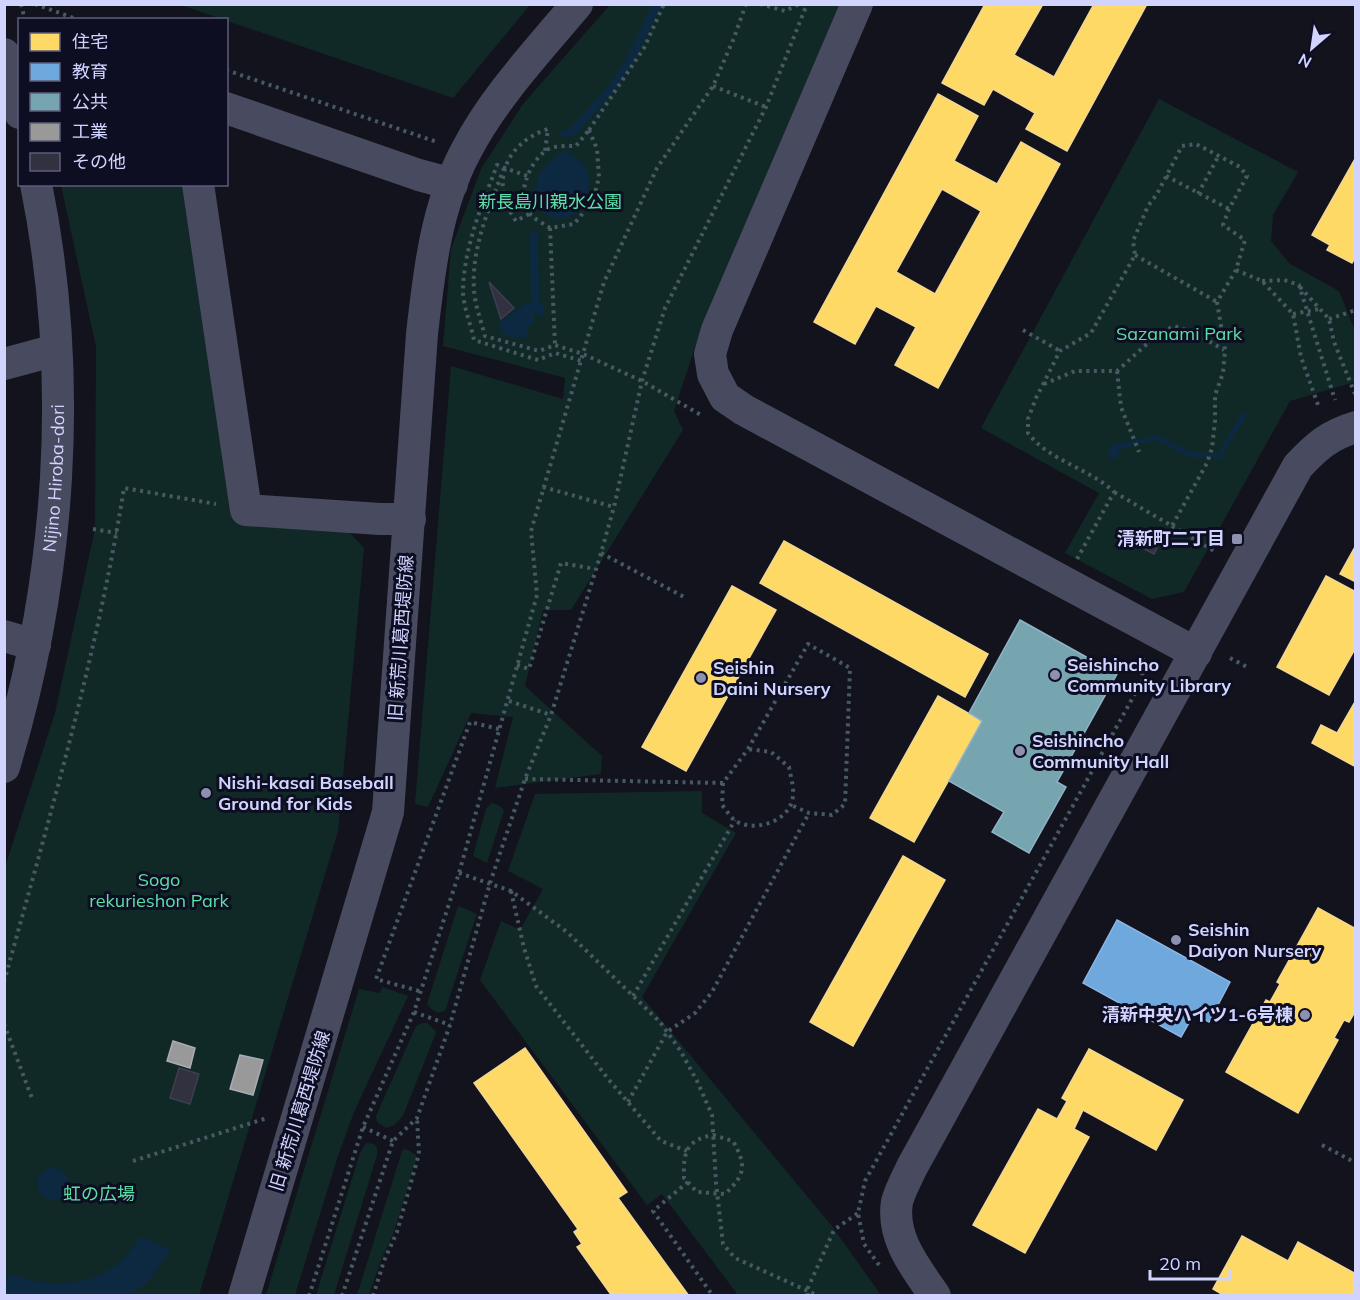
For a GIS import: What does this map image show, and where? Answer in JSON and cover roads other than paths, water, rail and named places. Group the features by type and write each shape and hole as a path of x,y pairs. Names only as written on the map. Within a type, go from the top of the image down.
{"street":[{"name":"旧 新荒川葛西堤防線","path":"244,1296 388,812 422,334 431,258 452,184 465,152 496,101 577,4"},
{"path":"857,4 717,330 710,354 713,375 725,397 744,410 1196,652"},
{"path":"4,54 18,106"},
{"path":"228,109 419,175 452,184"},
{"name":"Nijino Hiroba-dori","path":"4,767 18,722 35,645 47,572 55,498 59,424 56,350 50,268 36,186"},
{"path":"198,186 246,510 410,519"},
{"path":"4,364 56,350"},
{"path":"935,1296 903,1245 896,1223 897,1202 904,1185 1298,466 1317,446 1337,432 1356,427"},
{"path":"4,636 35,645"}],"water":[{"path":"564,151 578,159 587,170 589,183 581,207 573,216 562,219 549,216 544,212 538,201 536,187 539,175 546,166"},
{"path":"527,303 544,303 543,315 534,314 534,325 528,325 527,337 514,338 506,335 498,324"},
{"path":"1242,412 1247,415 1220,459 1189,457 1155,440 1121,449 1115,460 1107,455 1114,442 1118,444 1157,435 1191,452 1218,454"},
{"path":"53,1168 64,1173 69,1184 64,1195 53,1200 42,1195 37,1184 42,1173"},
{"path":"140,1236 171,1250 148,1282 130,1295 5,1295 5,1283 9,1274 47,1282 66,1283 100,1275 115,1266"}],"waterway":[{"path":"564,134 573,131 611,89 630,61 657,4"},
{"path":"534,235 535,303"}],"place":[{"name":"清新町二丁目","path":"1237,539"},
{"name":"Seishincho Community Library","path":"1055,675"},
{"name":"Seishin Daini Nursery","path":"701,678"},
{"name":"Seishincho Community Hall","path":"1020,751"},
{"name":"Nishi-kasai Baseball Ground for Kids","path":"206,793"},
{"name":"Seishin Daiyon Nursery","path":"1176,940"},
{"name":"清新中央ハイツ1-6号棟","path":"1305,1015"}],"park label":[{"name":"新長島川親水公園","path":"550,202"},
{"name":"Sazanami Park","path":"1179,334"},
{"name":"Sogo rekurieshon Park","path":"159,890"},
{"name":"虹の広場","path":"99,1194"}]}
